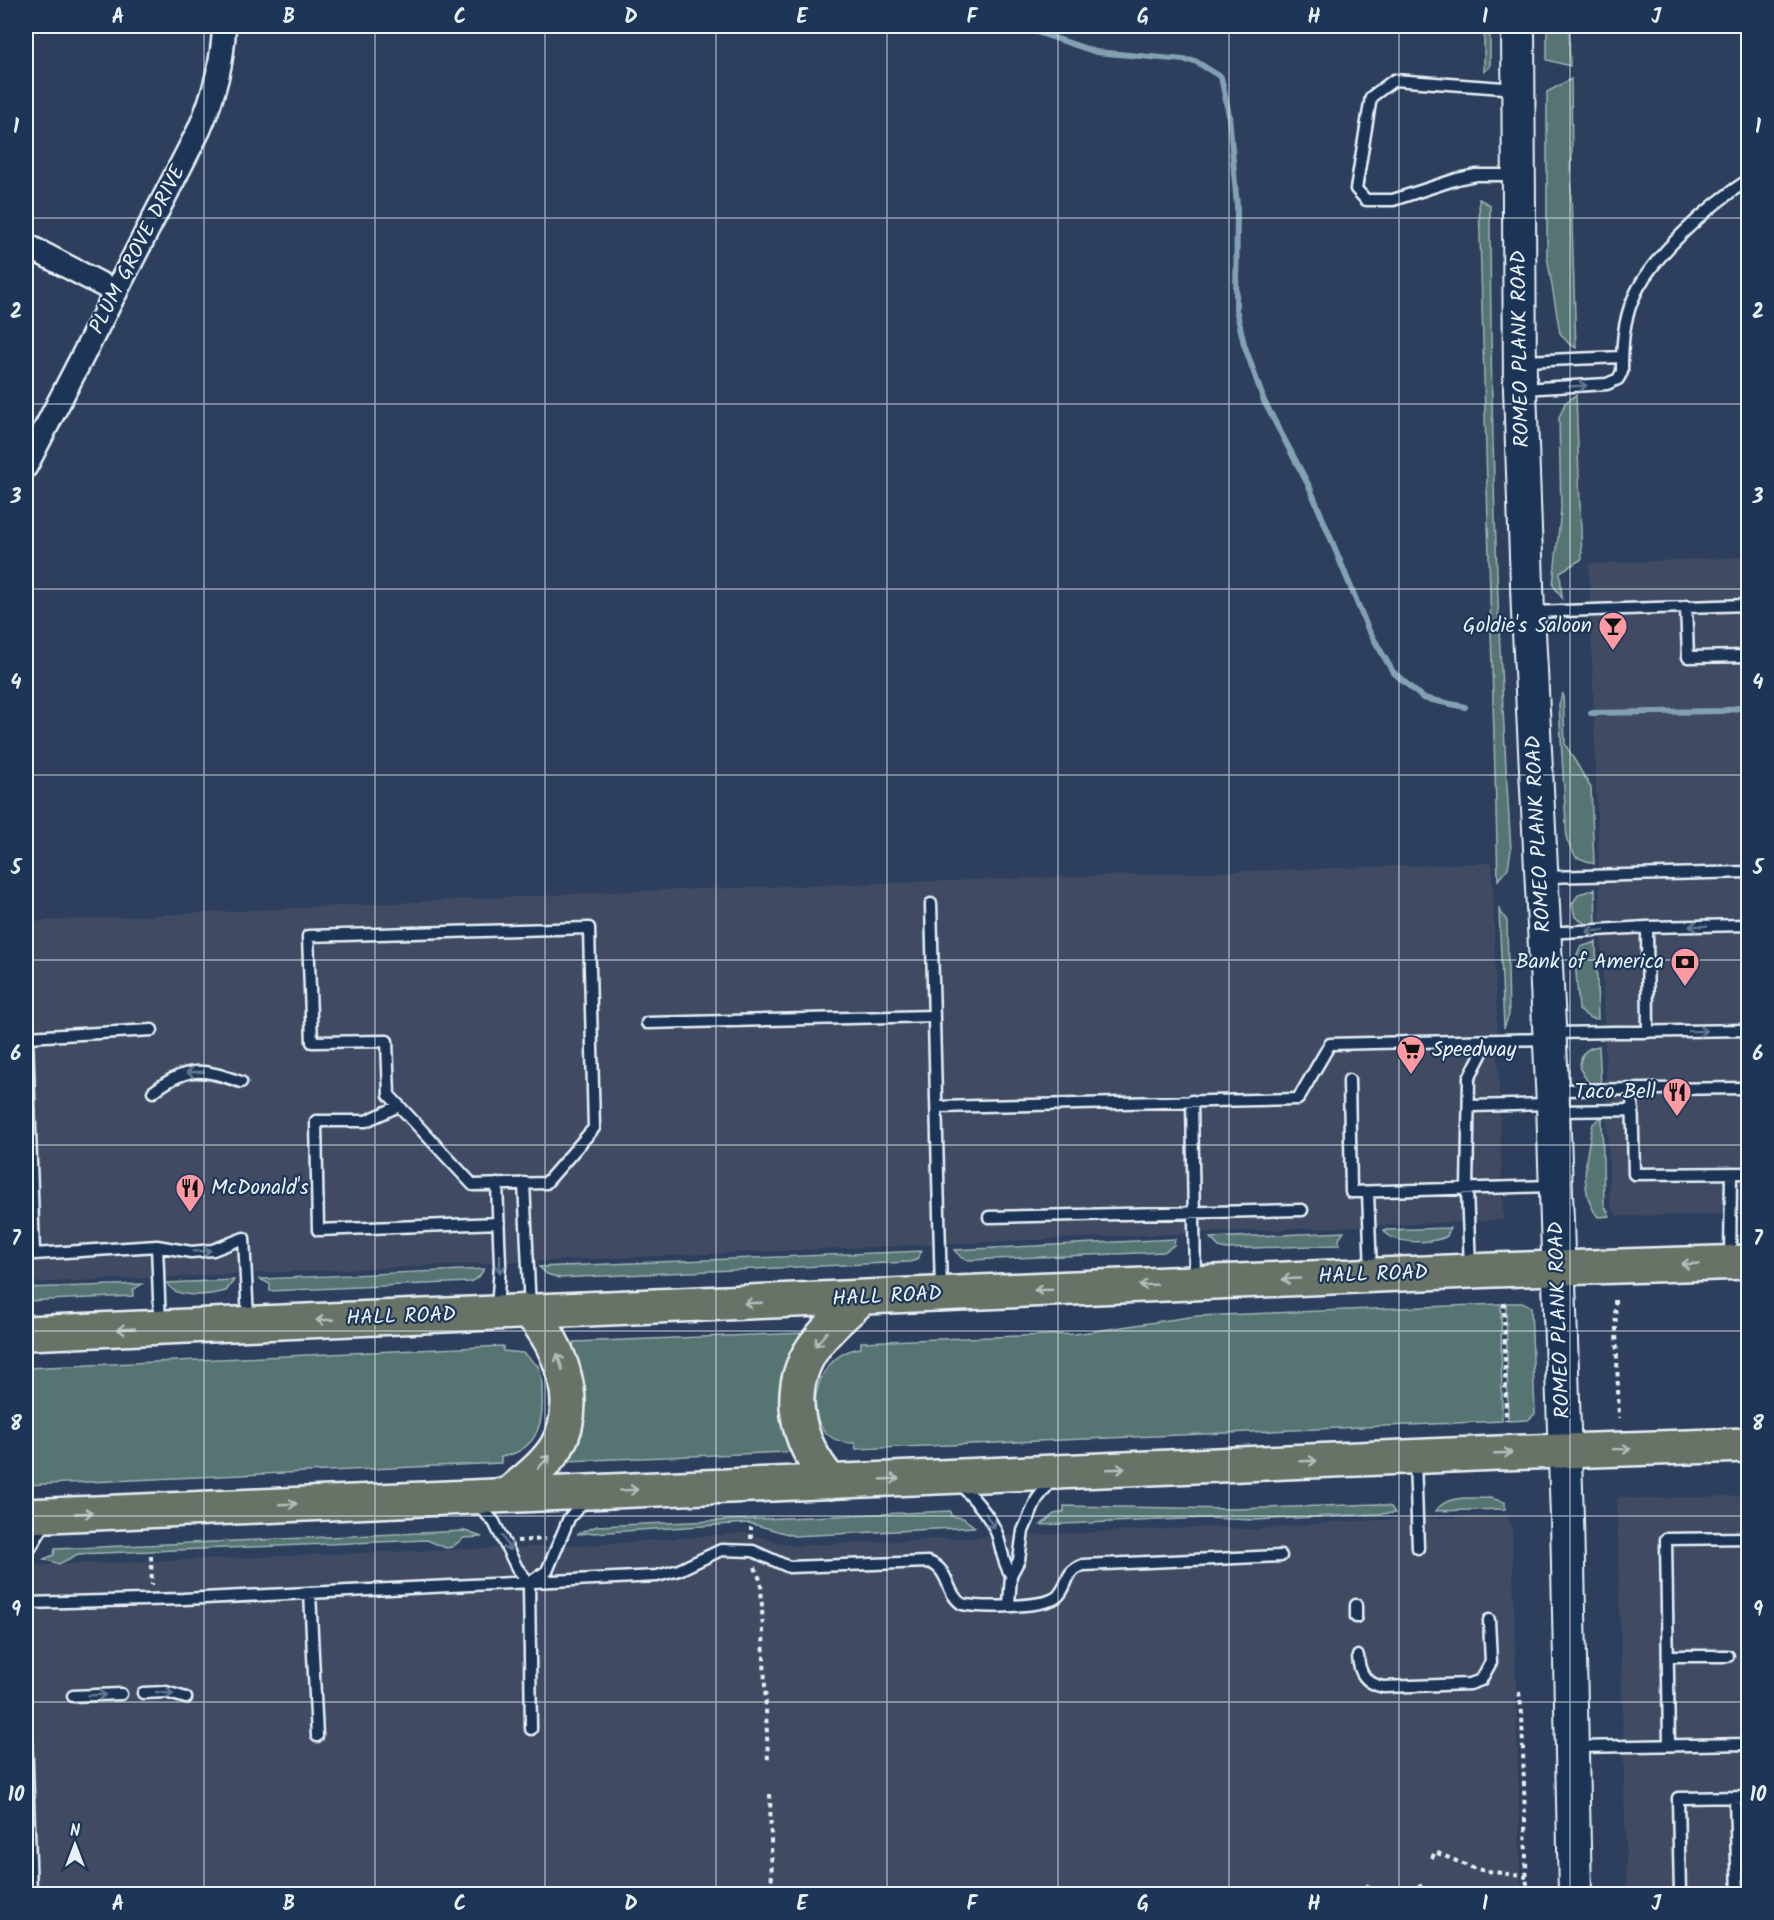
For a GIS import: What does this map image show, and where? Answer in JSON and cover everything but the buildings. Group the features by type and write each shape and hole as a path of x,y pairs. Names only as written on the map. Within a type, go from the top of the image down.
{"highway":[{"name":"HALL ROAD","path":"26,1333 1559,1267 1739,1262"},
{"path":"831,1482 810,1455 803,1440 797,1400 799,1382 805,1362 818,1341 862,1298"},
{"path":"508,1495 553,1452 566,1420 562,1363 547,1331 530,1312"},
{"path":"38,1515 1415,1456 1749,1445"}],"main road":[{"name":"ROMEO PLANK ROAD","path":"1518,26 1520,375 1528,612 1550,1036 1559,1267 1575,1894"}],"street":[{"name":"PLUM GROVE DRIVE","path":"26,466 211,102 220,69 224,26"},
{"path":"26,245 116,292"}],"lane":[{"path":"1518,89 1394,80 1371,97 1356,189 1366,200 1393,200 1456,178 1476,175 1519,175"},
{"path":"1520,375 1607,384 1618,379 1622,372 1626,318 1641,282 1712,206 1749,180"},
{"path":"1520,375 1622,357"},
{"path":"1528,612 1749,605"},
{"path":"1686,606 1688,657 1749,656"},
{"path":"1541,878 1749,872"},
{"path":"931,904 942,1294"},
{"path":"1544,933 1647,927 1746,926 1749,928"},
{"path":"1647,927 1648,1032"},
{"path":"589,928 594,1128 546,1183 524,1183 473,1185 389,1095 387,1041 312,1041 308,936 589,928"},
{"path":"647,1023 934,1016"},
{"path":"152,1030 27,1037 30,1244 34,1254 157,1246 191,1252 213,1250 244,1238 248,1324"},
{"path":"937,1107 1298,1099 1330,1044 1488,1041 1550,1036 1749,1030"},
{"path":"1470,1271 1467,1189 1469,1078 1488,1041"},
{"path":"153,1092 170,1079 191,1072 216,1073 241,1082"},
{"path":"1349,1080 1351,1192 1556,1186"},
{"path":"1470,1106 1553,1102 1632,1089 1749,1088"},
{"path":"1632,1089 1634,1174 1749,1173"},
{"path":"1192,1101 1195,1283"},
{"path":"1553,1102 1633,1110"},
{"path":"399,1106 366,1121 316,1121 318,1230 499,1223"},
{"path":"1731,1173 1739,1262"},
{"path":"524,1183 530,1312"},
{"path":"497,1184 499,1223 497,1314"},
{"path":"1368,1192 1372,1275"},
{"path":"989,1217 1302,1210"},
{"path":"157,1246 160,1327"},
{"path":"1415,1456 1418,1548"},
{"path":"1009,1605 1011,1575 1019,1560 1021,1538 1028,1517 1058,1472"},
{"path":"953,1476 988,1517 996,1532 1002,1560 1011,1575"},
{"path":"529,1583 547,1571 569,1518 592,1492"},
{"path":"470,1497 494,1522 517,1568 529,1583 531,1729"},
{"path":"26,1555 38,1515"},
{"path":"1669,1745 1666,1539 1749,1538"},
{"path":"26,1603 310,1593 657,1576 679,1570 721,1550 753,1551 789,1567 928,1562 943,1570 951,1593 962,1604 1009,1605 1049,1602 1061,1591 1068,1574 1083,1565 1281,1556"},
{"path":"310,1593 317,1736"},
{"path":"1356,1605 1356,1617"},
{"path":"1358,1656 1361,1674 1372,1684 1383,1687 1470,1684 1481,1680 1491,1662 1489,1620"},
{"path":"1668,1656 1728,1656"},
{"path":"142,1693 166,1692 186,1698"},
{"path":"73,1696 121,1694"},
{"path":"26,1733 31,1894"},
{"path":"1572,1747 1749,1744"},
{"path":"1735,1797 1738,1894"},
{"path":"1680,1894 1678,1798 1749,1797"}],"path":[{"path":"1615,1300 1619,1418"},
{"path":"1504,1304 1506,1421"},
{"path":"751,1527 751,1539"},
{"path":"516,1541 546,1539"},
{"path":"151,1556 152,1586"},
{"path":"754,1566 761,1582 768,1761"},
{"path":"1519,1692 1522,1713 1527,1894"},
{"path":"770,1794 772,1890"},
{"path":"1432,1858 1435,1852 1475,1869 1527,1877"},
{"path":"1365,1893 1368,1884"},
{"path":"1275,1894 1415,1890 1422,1885"},
{"path":"996,1894 1050,1894"}],"shaded area":[{"path":"1748,557 1748,1214 1617,1216 1610,1203 1589,564"},
{"path":"1492,863 1503,1220 26,1283 26,922 612,892"},
{"path":"1621,1496 1635,1499 1748,1496 1748,1894 1627,1894 1617,1500"},
{"path":"1506,1515 1512,1527 1521,1894 26,1894 26,1566 603,1544 746,1533 791,1546 1216,1527 1254,1530 1334,1522"}],"green space":[{"path":"1484,26 1490,26 1490,67 1484,72"},
{"path":"1547,26 1569,26 1570,66 1547,60"},
{"path":"1571,79 1572,161 1570,163 1576,348 1569,344 1560,333 1547,256 1547,92"},
{"path":"1479,199 1490,205 1495,528 1511,850 1508,868 1498,880"},
{"path":"1576,395 1582,559 1560,572 1562,598 1553,585 1561,509 1559,418 1565,403"},
{"path":"1563,693 1565,744 1591,788 1594,864 1576,857 1567,841 1559,704"},
{"path":"1595,889 1596,924 1586,924 1575,917 1572,904 1579,894"},
{"path":"1499,909 1507,921 1509,1015 1504,1028"},
{"path":"1596,942 1598,1019 1590,1018 1579,1010 1575,960 1580,947"},
{"path":"1599,1046 1601,1086 1588,1082 1580,1069 1586,1050"},
{"path":"1602,1117 1604,1205 1610,1216 1598,1217 1588,1196 1585,1172 1593,1124"},
{"path":"1450,1228 1447,1236 1423,1242 1404,1241 1388,1235 1384,1230"},
{"path":"1344,1232 1339,1239 1339,1245 1226,1249 1219,1247 1210,1238"},
{"path":"1175,1239 1174,1245 1164,1252 968,1260 962,1258 954,1250"},
{"path":"922,1251 916,1260 910,1262 559,1278 547,1274 539,1267"},
{"path":"484,1269 479,1277 470,1282 270,1291 270,1284 260,1279"},
{"path":"234,1280 226,1291 202,1295 177,1292 167,1283"},
{"path":"142,1284 133,1290 133,1296 26,1301 26,1288"},
{"path":"1506,1303 1525,1303 1531,1307 1535,1414 1528,1420 1508,1421"},
{"path":"1501,1304 1502,1421 856,1449 855,1443 836,1440 823,1430 817,1415 816,1398 820,1381 829,1366 843,1354 861,1348 861,1342 1075,1334 1196,1316"},
{"path":"805,1334 783,1422 791,1450 789,1452 566,1461 578,1365 572,1348 574,1342"},
{"path":"503,1346 503,1351 523,1353 538,1366 542,1380 542,1405 539,1426 530,1443 513,1454 501,1457 501,1463 26,1485 26,1368"},
{"path":"1490,1498 1505,1502 1505,1509 1436,1511 1446,1502 1453,1500"},
{"path":"1378,1504 1391,1507 1395,1513 1254,1520 1207,1518 1041,1525 1054,1514 1064,1512 1064,1506 1235,1509"},
{"path":"950,1511 951,1516 963,1518 975,1527 795,1536 749,1523 577,1534 597,1526"},
{"path":"465,1531 482,1537 464,1538 452,1547 446,1548 427,1540 78,1554 59,1564 44,1559 54,1555 55,1549"}],"waterway":[{"path":"1019,26 1096,52 1195,61 1221,77 1229,115 1237,206 1236,309 1244,344 1264,401 1310,488 1368,629 1393,672 1423,698 1465,707"},
{"path":"1591,713 1722,711 1748,706"}],"place":[{"name":"Goldie's Saloon","path":"1613,652"},
{"name":"Bank of America","path":"1685,988"},
{"name":"Speedway","path":"1411,1076"},
{"name":"Taco Bell","path":"1677,1118"},
{"name":"McDonald's","path":"190,1214"}]}
